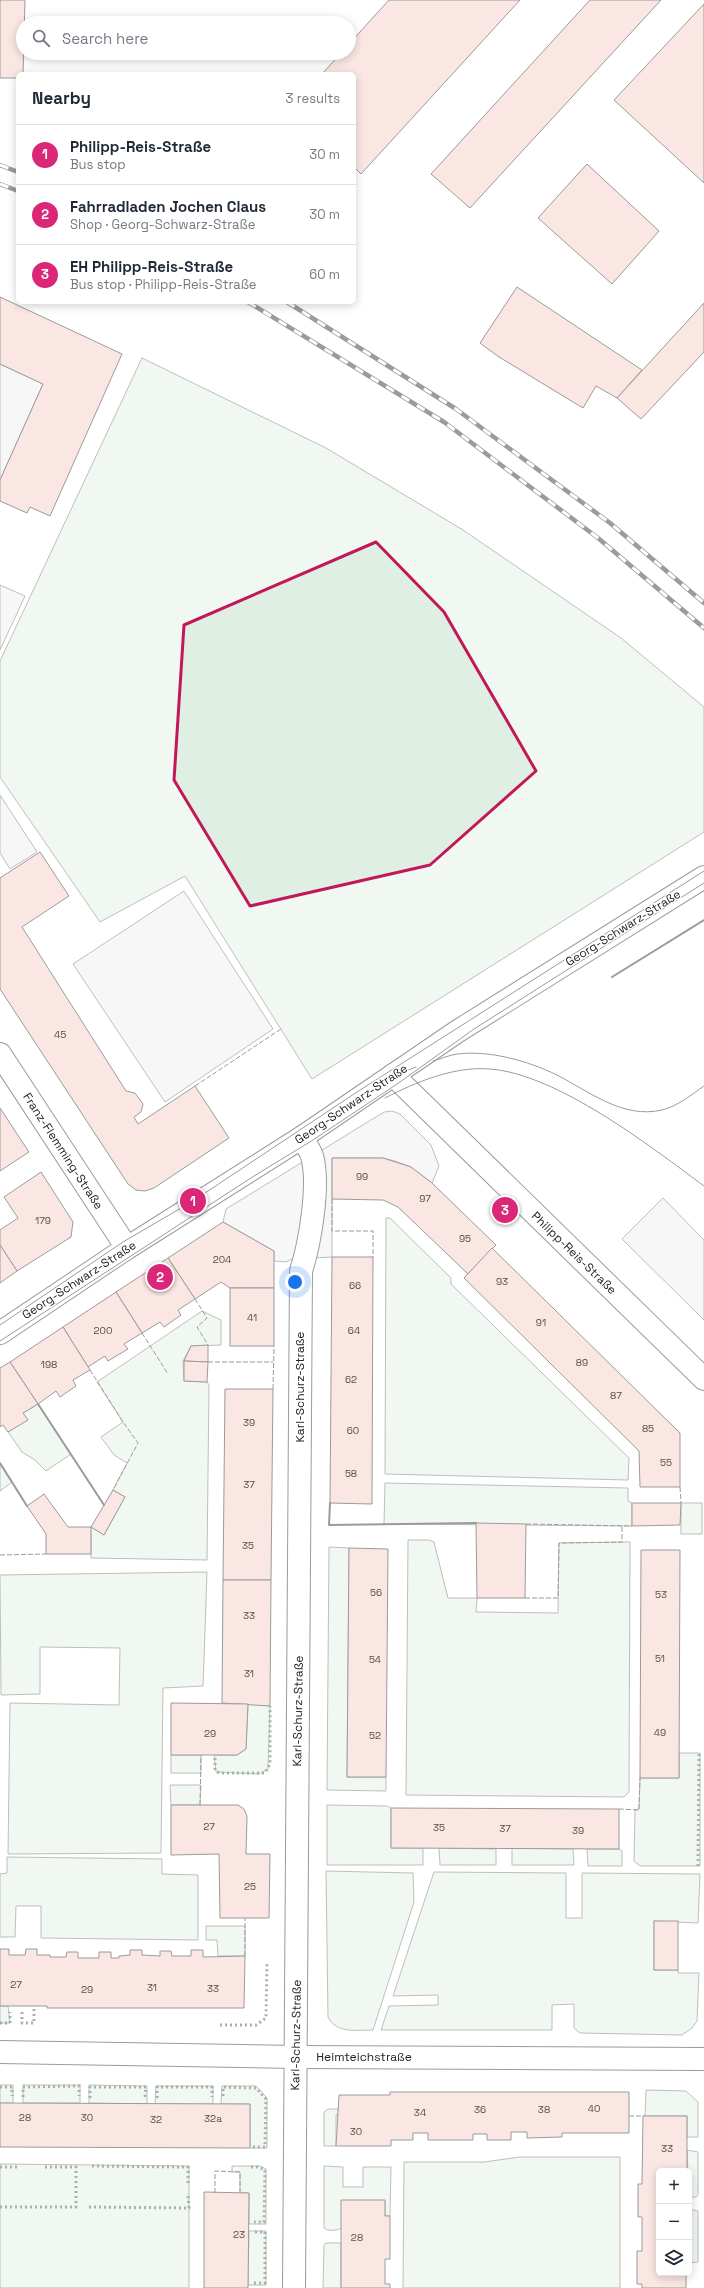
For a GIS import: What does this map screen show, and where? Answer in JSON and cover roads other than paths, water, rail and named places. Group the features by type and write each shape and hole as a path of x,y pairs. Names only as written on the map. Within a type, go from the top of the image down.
{"street":[{"name":"Georg-Schwarz-Straße","path":"0,1333 127,1248 301,1138 458,1031 704,877"},
{"name":"Franz-Flemming-Straße","path":"0,1054 127,1248"},
{"name":"Philipp-Reis-Straße","path":"393,1076 704,1380"},
{"name":"Karl-Schurz-Straße","path":"294,2288 301,1271 305,1259 316,1190 312,1156 301,1138"},
{"name":"Heimteichstraße","path":"0,2052 296,2057 704,2059"}],"tram line":[{"path":"0,1325 123,1242 193,1201 357,1092 704,871"},
{"path":"0,1341 254,1176 313,1140 400,1082 474,1029 704,883"},
{"path":"433,1061 454,1055 470,1053 495,1055 521,1061 557,1075 607,1102 634,1111 648,1112 668,1108 684,1100 704,1086"},
{"path":"385,1079 416,1067"},
{"path":"385,1098 422,1081 436,1076 463,1070 490,1069 516,1074 544,1084 602,1114 704,1186"}],"railway":[{"path":"0,165 16,171"},
{"path":"0,184 16,190"},
{"path":"251,304 444,422 598,538 704,628"},
{"path":"290,304 456,409 610,523 704,603"}],"place":[{"name":"Philipp-Reis-Straße","path":"193,1201"},
{"name":"EH Philipp-Reis-Straße","path":"505,1210"},
{"name":"Fahrradladen Jochen Claus","path":"160,1277"}]}
